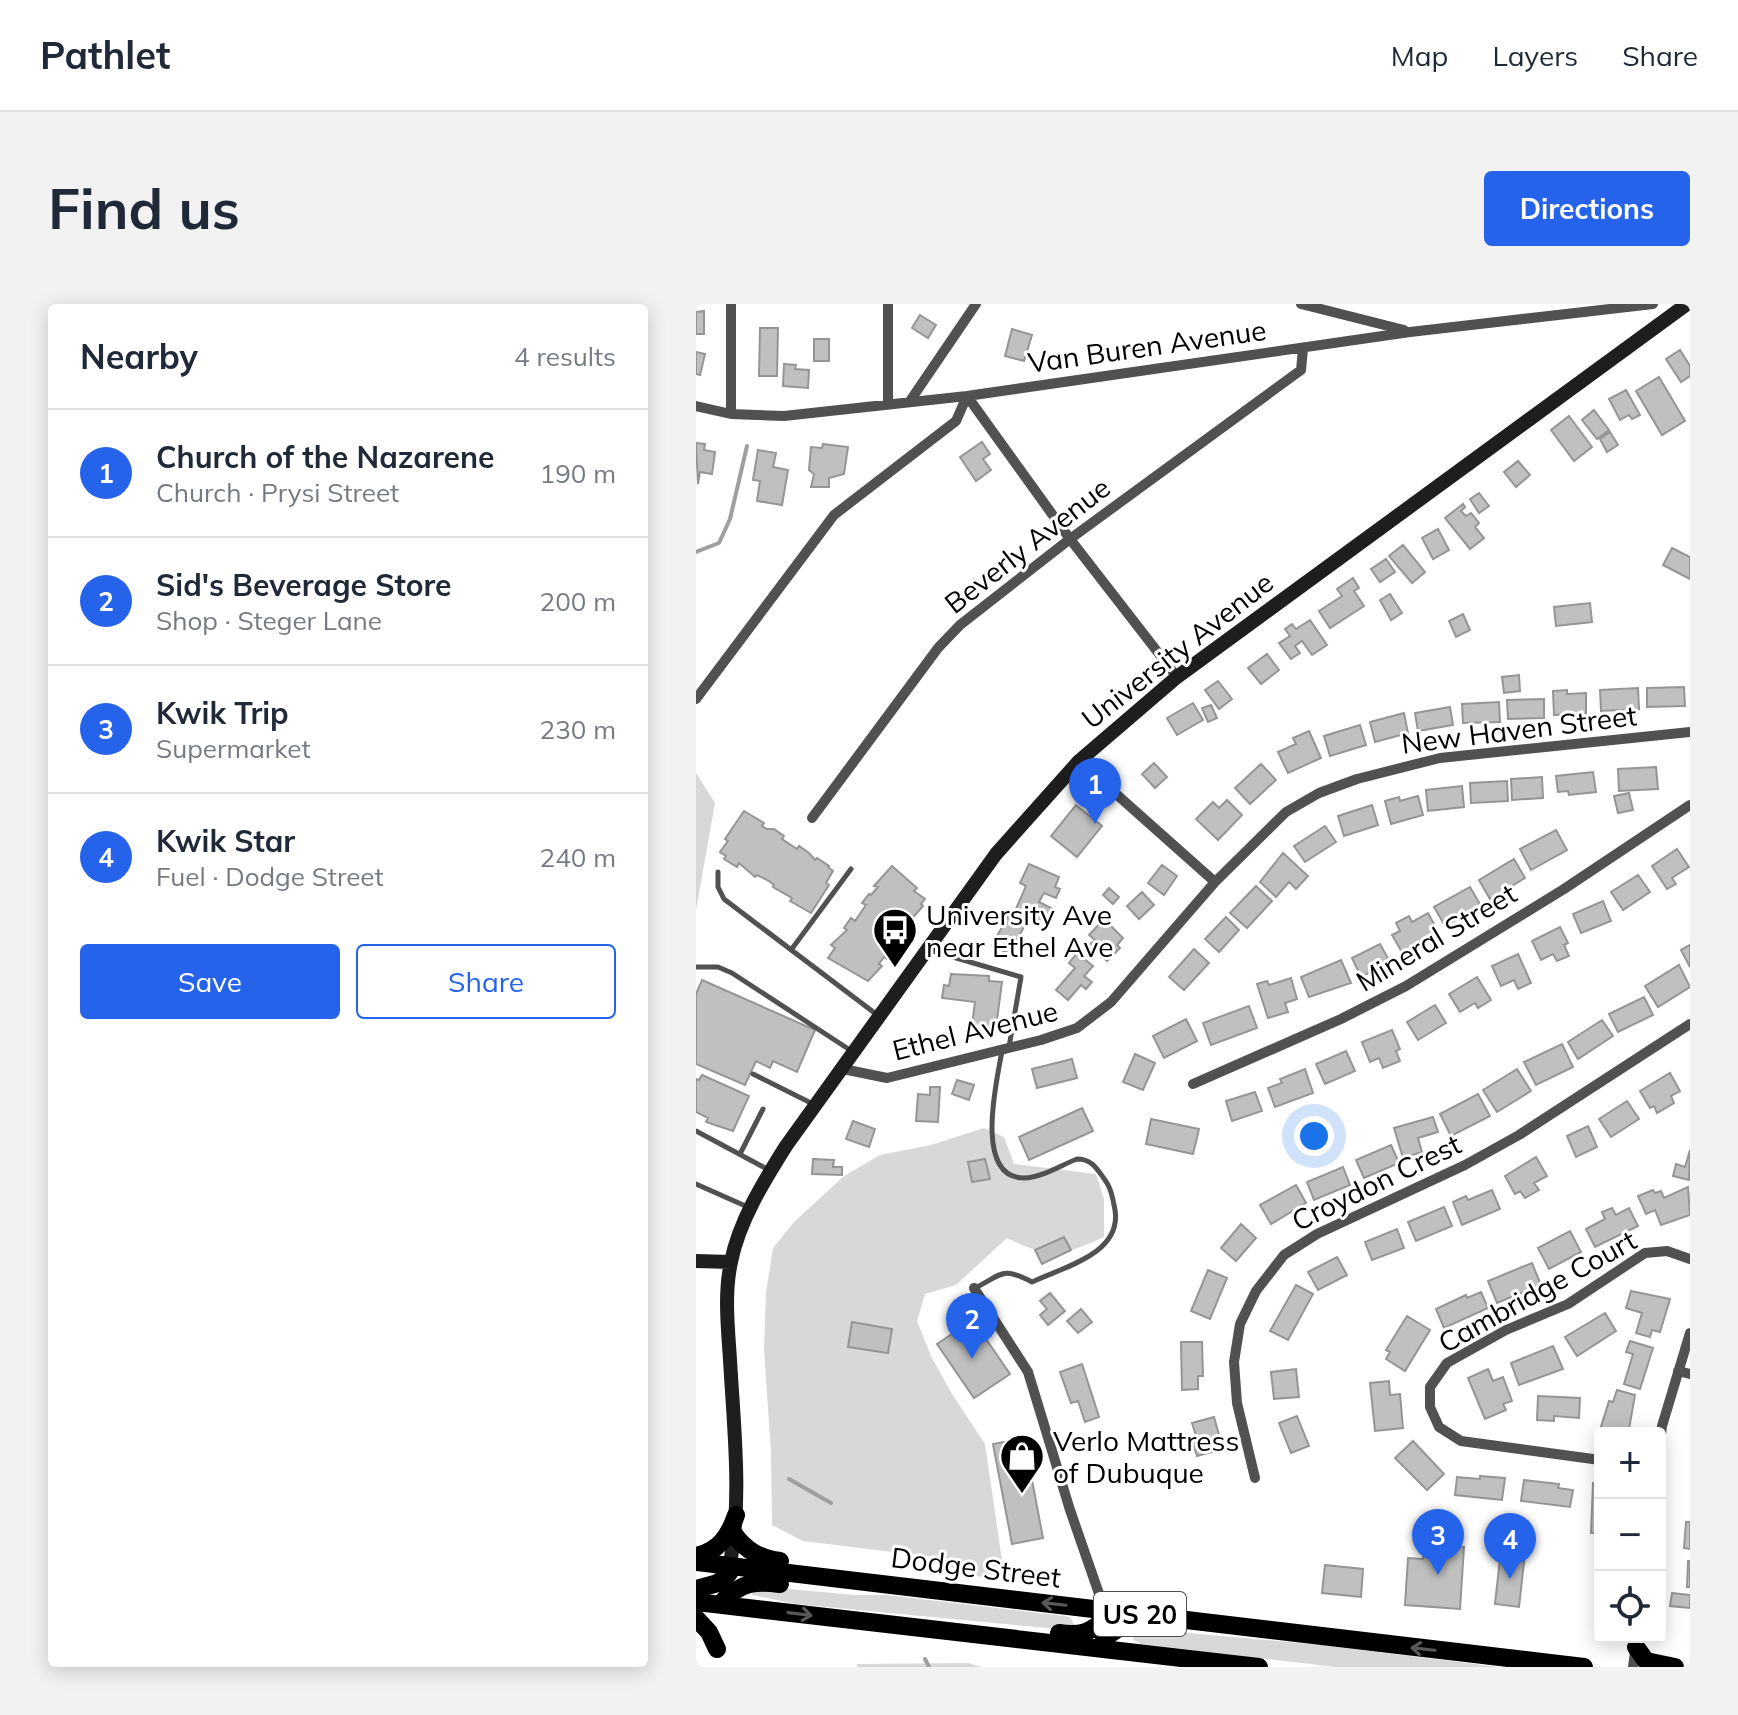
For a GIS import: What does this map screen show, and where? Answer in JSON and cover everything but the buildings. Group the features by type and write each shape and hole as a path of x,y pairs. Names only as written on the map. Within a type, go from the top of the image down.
{"highway":[{"path":"696,1559 718,1546 730,1531 736,1515"},
{"path":"734,1534 746,1548 762,1558 861,1571 877,1575 894,1586"},
{"name":"Dodge Street","path":"696,1559 729,1569 1584,1667"},
{"path":"696,1589 718,1583 729,1569"},
{"path":"724,1602 740,1587 758,1581 825,1589 894,1586"},
{"name":"US 20","path":"696,1602 724,1602 953,1632 1104,1643 1259,1667"},
{"path":"953,1632 1019,1628 1082,1634 1094,1629 1105,1614"},
{"path":"696,1618 709,1632 717,1649"},
{"path":"1104,1643 1125,1624 1185,1630 1250,1629"},
{"path":"1637,1643 1646,1661 1675,1667"}],"main road":[{"name":"University Avenue","path":"724,1602 736,1515 727,1297 731,1262 751,1208 770,1171 996,854 1079,761 1177,677 1687,304"},
{"path":"696,1261 731,1262"}],"street":[{"path":"731,304 731,414"},
{"path":"888,304 888,403"},
{"path":"910,401 976,304"},
{"path":"1301,304 1410,332"},
{"name":"Van Buren Avenue","path":"696,406 731,414 784,416 967,396 1410,332 1653,304"},
{"name":"Beverly Avenue","path":"812,818 938,648 960,625 1070,539 1301,370 1303,349"},
{"path":"967,396 1070,539 1177,677"},
{"path":"696,699 834,515 956,421 967,396"},
{"name":"New Haven Street","path":"1111,1002 1215,882 1286,812 1319,793 1357,779 1440,758 1690,732"},
{"path":"1079,761 1215,882"},
{"name":"Mineral Street","path":"1193,1084 1341,1019 1406,986 1564,889 1690,805"},
{"name":"Ethel Avenue","path":"843,1069 887,1078 1005,1049 1077,1028 1111,1002"},
{"name":"Croydon Crest","path":"1255,1478 1237,1403 1234,1362 1240,1324 1256,1291 1284,1255 1317,1234 1465,1165 1519,1135 1690,1024"},
{"name":"Cambridge Court","path":"1594,1459 1461,1441 1439,1427 1430,1407 1430,1387 1447,1363 1506,1330 1568,1304 1645,1253 1667,1251 1690,1259"},
{"path":"974,1288 1028,1372 1105,1614 1104,1643"},
{"path":"1662,1427 1690,1333"},
{"path":"1678,1371 1690,1374"},
{"path":"1633,1667 1636,1643"}],"lane":[{"path":"791,950 851,869"},
{"path":"718,872 718,887 724,899 880,1017"},
{"path":"928,949 1021,977 991,1135 997,1158 1004,1169 1012,1175 1027,1178 1077,1159 1085,1159 1094,1165 1110,1186 1116,1218 1102,1248 1092,1255 1032,1282 1019,1273 1007,1272 974,1288"},
{"path":"696,967 718,967 732,973 854,1053"},
{"path":"753,1074 816,1105"},
{"path":"740,1154 763,1109"},
{"path":"696,1131 770,1171"},
{"path":"696,1184 751,1208"}],"shaded area":[{"path":"696,773 715,803 696,910"},
{"path":"984,1128 1004,1137 1014,1164 1096,1174 1104,1199 1104,1237 1076,1249 1056,1253 1035,1250 1007,1238 956,1285 925,1294 917,1321 931,1356 952,1394 985,1444 1002,1560 995,1579 964,1574 934,1557 803,1541 772,1525 764,1349 766,1293 773,1248 795,1221 844,1176 880,1155 931,1145"},
{"path":"766,1587 887,1595 1065,1616 1071,1618 1074,1625 1067,1630 796,1604 752,1595 753,1589"},
{"path":"1145,1629 1321,1645 1499,1667 1335,1667 1141,1644 1134,1640 1132,1632"},
{"path":"968,1663 981,1667 857,1667 857,1664"}],"waterway":[{"path":"696,552 719,543 730,519 747,446"},
{"path":"789,1479 831,1503"},
{"path":"925,1659 929,1667"}],"place":[{"name":"Church of the Nazarene","path":"1095,824"},
{"name":"University Ave near Ethel Ave","path":"895,969"},
{"name":"Sid's Beverage Store","path":"972,1359"},
{"name":"Verlo Mattress of Dubuque","path":"1022,1495"},
{"name":"Kwik Trip","path":"1438,1575"},
{"name":"Kwik Star","path":"1510,1579"}]}
